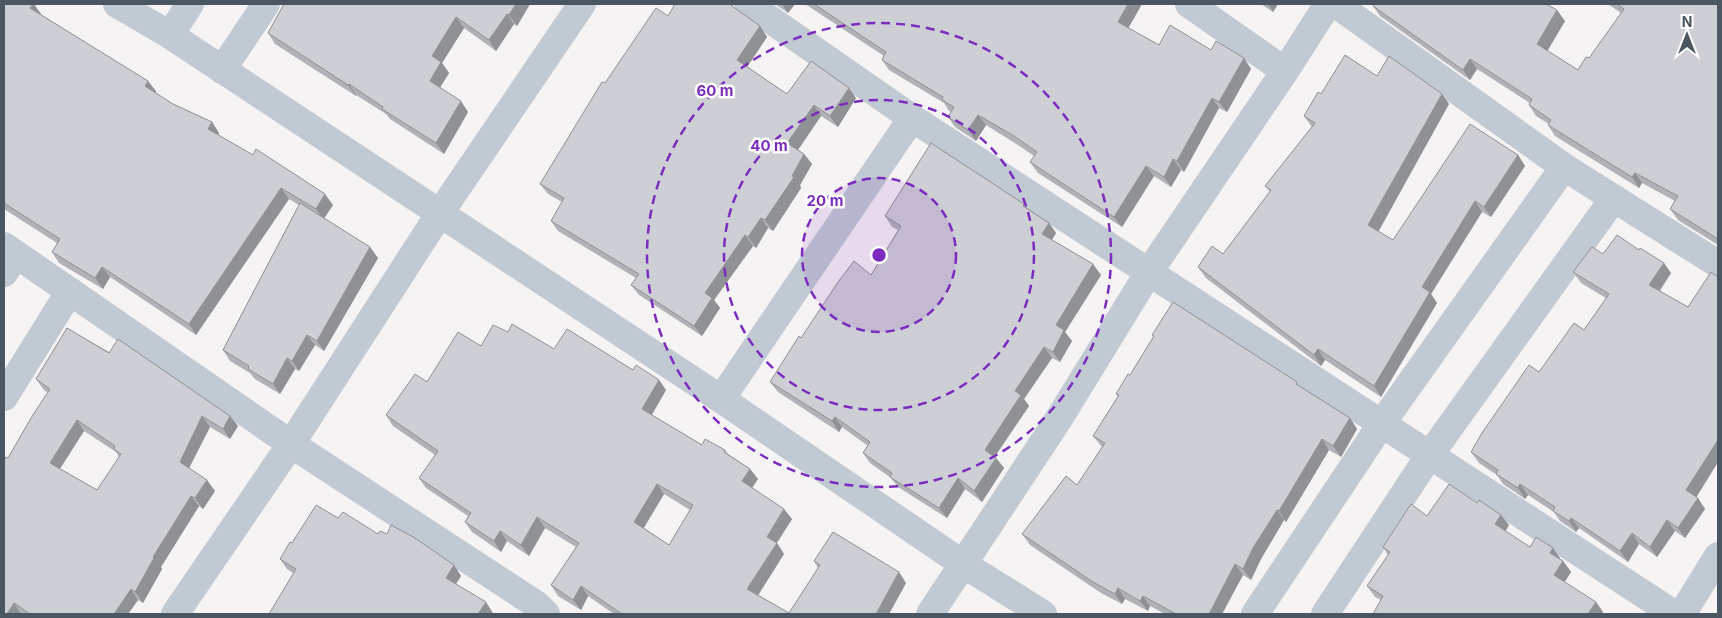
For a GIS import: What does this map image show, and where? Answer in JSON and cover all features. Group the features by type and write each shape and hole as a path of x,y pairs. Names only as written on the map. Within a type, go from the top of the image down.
{"street":[{"path":"117,4 170,35 721,399 964,564 1043,614"},
{"path":"170,35 190,4"},
{"path":"222,70 266,4"},
{"path":"175,614 291,444 440,214 582,4"},
{"path":"748,4 912,118 1674,614"},
{"path":"1189,4 1285,71"},
{"path":"930,614 1060,417 1148,272 1285,71 1328,4"},
{"path":"1336,4 1564,167 1718,264"},
{"path":"721,399 912,118"},
{"path":"1255,614 1382,423 1564,167"},
{"path":"1325,614 1429,456 1614,198"},
{"path":"8,258 70,291 291,444 537,605 546,614"},
{"path":"4,397 70,291"},
{"path":"1682,614 1718,556"}],"building":[{"path":"4,4 33,4 30,8 148,81 145,86 173,104 212,122 208,129 253,155 256,149 325,194 316,209 281,188 189,324 102,267 95,278 52,252 60,239 4,203"},
{"path":"284,4 516,4 489,40 456,17 432,56 441,62 430,81 461,101 436,143 382,109 383,107 349,84 268,33"},
{"path":"675,4 730,4 760,26 737,60 787,94 811,61 849,88 830,116 814,105 787,143 804,154 792,176 794,177 765,220 761,218 748,237 745,235 705,293 712,298 694,326 631,285 639,274 551,221 564,198 540,184 602,82 605,83 656,8 668,16"},
{"path":"814,4 1128,4 1118,22 1159,45 1170,25 1211,50 1216,41 1244,58 1219,102 1212,98 1177,161 1173,159 1164,177 1146,166 1114,217 1030,162 1037,152 1014,136 978,115 968,130 948,117 954,107 942,100 943,97 882,60 886,52"},
{"path":"1374,4 1546,4 1557,10 1537,44 1578,70 1586,57 1589,58 1624,9 1617,4 1718,4 1718,239 1670,209 1678,196 1635,173 1632,177 1548,125 1551,120 1529,105 1532,99 1470,59 1463,70 1373,6"},
{"path":"1345,55 1377,76 1389,56 1442,94 1368,225 1393,240 1470,124 1518,155 1484,207 1475,201 1422,287 1430,292 1374,386 1318,349 1314,355 1198,267 1212,246 1223,254 1271,190 1265,186 1315,123 1304,116 1318,92 1321,94"},
{"path":"931,143 1024,204 1023,206 1049,223 1042,234 1093,264 1056,325 1064,330 1053,352 1044,347 1015,391 1021,395 985,450 996,458 974,491 958,478 939,508 890,477 892,473 863,453 870,442 835,417 832,421 770,382 799,336 801,338 854,261 871,275 901,226 885,216"},
{"path":"300,203 370,247 317,341 307,335 292,361 287,358 273,384 248,369 249,366 223,350"},
{"path":"1617,235 1639,250 1640,248 1664,263 1649,285 1688,307 1711,272 1718,277 1718,440 1686,490 1698,498 1678,528 1667,520 1650,547 1632,533 1620,551 1571,518 1569,521 1553,511 1555,507 1520,484 1518,488 1496,474 1498,470 1471,452 1529,365 1539,372 1574,323 1584,330 1609,294 1573,272 1592,247 1603,254"},
{"path":"1173,302 1350,418 1333,446 1322,439 1279,511 1277,510 1253,548 1243,569 1235,564 1209,614 1176,614 1143,596 1140,601 1118,588 1115,594 1093,582 1022,534 1066,476 1077,485 1105,443 1093,436 1119,395 1116,394 1128,374 1130,375"},
{"path":"512,324 554,349 567,329 633,370 636,365 659,380 642,409 702,445 705,439 725,450 724,452 750,469 742,481 784,509 767,537 777,543 747,589 789,613 820,565 814,561 833,532 899,572 876,614 622,614 581,586 573,600 551,585 579,543 537,517 521,545 500,531 494,541 465,522 471,513 419,478 438,451 386,415 415,374 427,382 458,332 481,346 493,325 508,332","holes":["657,484 693,505 669,545 634,522"]},
{"path":"67,328 109,353 118,339 230,416 223,429 202,416 180,462 207,480 195,498 191,496 153,557 135,592 131,589 114,614 30,614 14,603 7,614 4,614 4,461 6,457 8,458 50,389 36,379","holes":["77,420 115,446 114,449 121,454 97,490 50,463"]},
{"path":"1449,484 1477,503 1479,500 1501,515 1495,524 1530,547 1536,537 1553,548 1550,553 1563,561 1554,575 1596,602 1588,614 1373,614 1383,596 1367,586 1390,552 1383,547 1411,504 1427,516"},
{"path":"316,505 338,518 343,512 378,534 380,531 387,534 391,525 415,538 454,565 446,578 486,602 478,614 269,614 296,569 280,559"}]}
